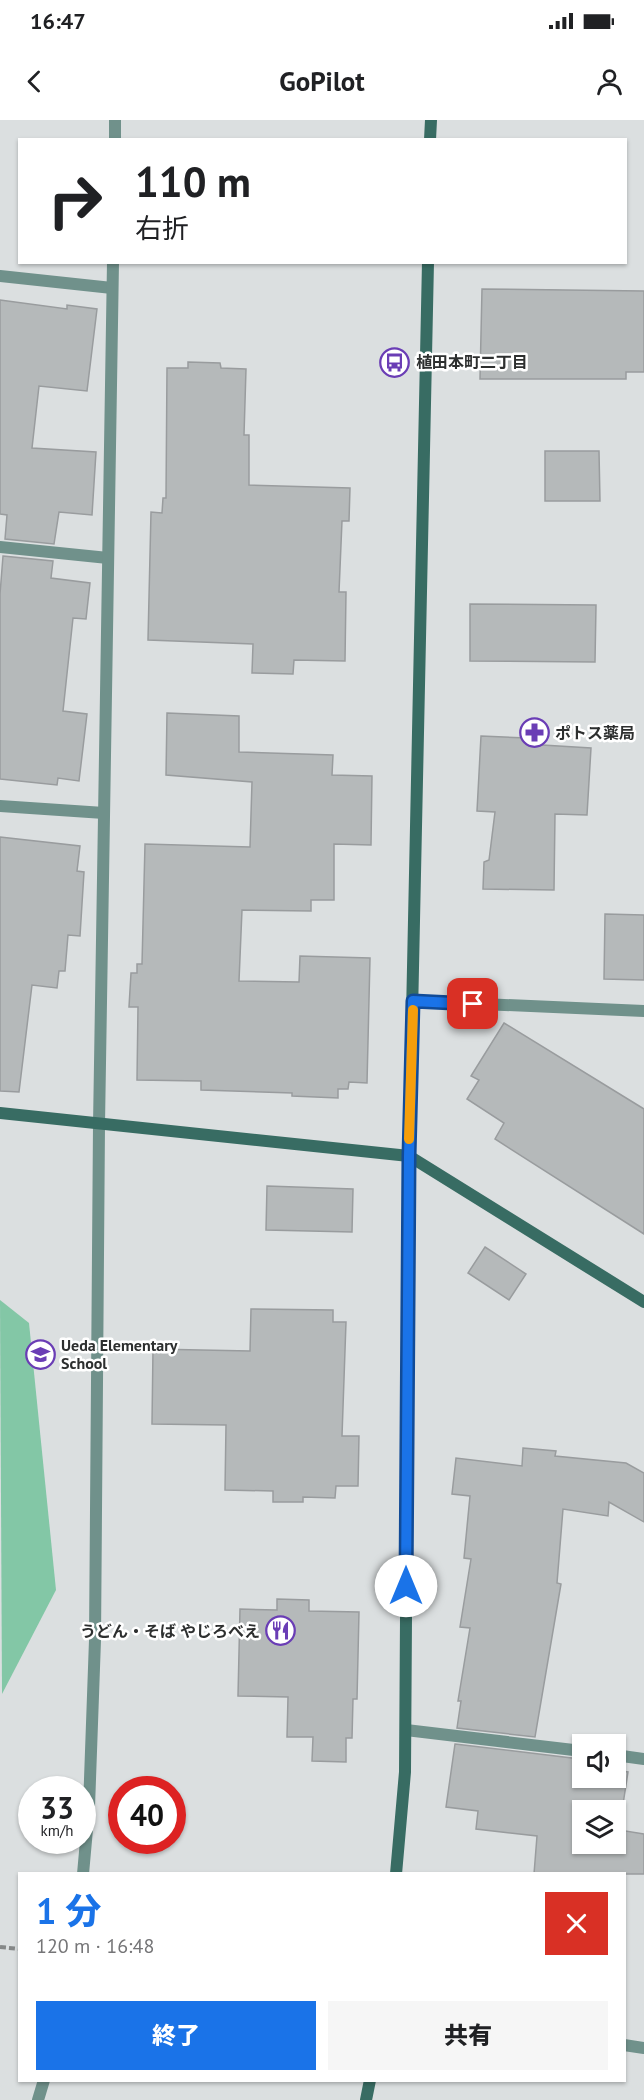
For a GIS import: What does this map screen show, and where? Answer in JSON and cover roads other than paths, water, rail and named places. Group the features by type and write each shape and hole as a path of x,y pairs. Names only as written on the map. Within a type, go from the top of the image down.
{"street":[{"path":"115,120 115,138"},
{"path":"430,138 431,120"},
{"path":"82,1872 89,1807 95,1640 99,1125 113,264"},
{"path":"396,1872 405,1772 406,1730 409,1156 428,264"},
{"path":"0,276 112,288"},
{"path":"0,547 108,558"},
{"path":"0,806 104,813"},
{"path":"413,1001 644,1011"},
{"path":"0,1113 409,1156 644,1302"},
{"path":"406,1730 572,1750"},
{"path":"626,1757 644,1759"},
{"path":"626,2045 644,2048"},
{"path":"38,2100 43,2082"},
{"path":"366,2100 370,2082"}],"place":[{"name":"植田本町二丁目","path":"395,362"},
{"name":"ポトス薬局","path":"534,733"},
{"name":"Ueda Elementary School","path":"40,1354"},
{"name":"うどん・そば やじろべえ","path":"281,1631"}]}
